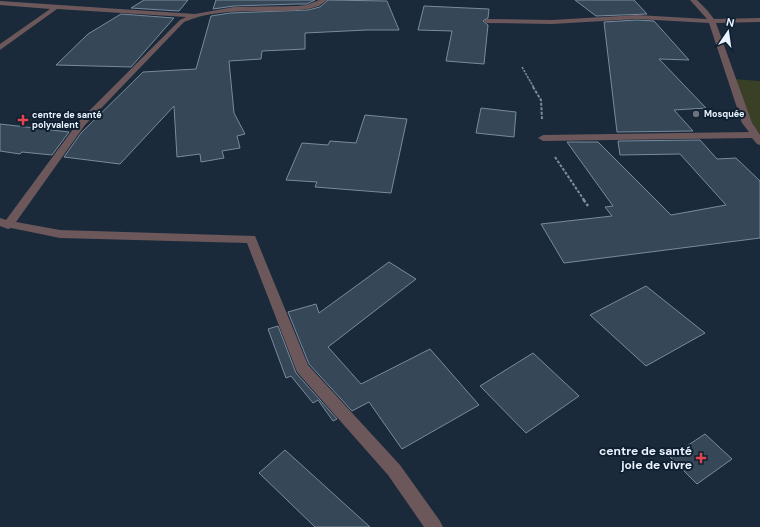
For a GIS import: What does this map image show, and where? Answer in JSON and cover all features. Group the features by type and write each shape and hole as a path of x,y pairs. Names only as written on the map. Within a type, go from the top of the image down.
{"street":[{"path":"0,48 67,0"},
{"path":"0,3 193,15 243,8 312,7 324,0"},
{"path":"693,0 705,11 712,21 747,124 757,138"},
{"path":"193,15 182,21 82,122 4,223 60,234 251,239 302,368 394,470 434,527"},
{"path":"487,21 552,22 637,17 712,21 760,20"},
{"path":"543,138 757,138"}],"path":[{"path":"522,67 541,100 543,138 588,206"}],"green space":[{"path":"732,79 760,81 760,142"}],"building":[{"path":"144,0 188,0 179,11 131,8"},
{"path":"216,0 315,0 307,4 234,6 213,9"},
{"path":"328,0 387,1 399,30 305,33 305,49 262,51 261,59 229,61 234,113 245,134 237,136 240,148 222,151 224,158 201,162 200,154 177,157 174,106 120,164 64,157 81,133 143,72 196,69 211,16 230,13 308,10 320,7"},
{"path":"575,0 634,0 647,14 596,16"},
{"path":"424,6 489,9 488,18 483,21 488,25 484,64 446,61 452,31 418,30"},
{"path":"121,14 174,18 131,67 56,65 88,34"},
{"path":"637,20 654,21 689,60 659,59 706,108 674,110 693,131 617,132 604,22"},
{"path":"481,108 516,112 514,137 476,133"},
{"path":"365,115 407,119 391,193 315,187 317,182 286,180 302,143 328,145 330,141 356,143"},
{"path":"0,124 69,132 52,155 22,152 20,154 0,151"},
{"path":"700,140 717,159 736,158 760,181 760,238 564,263 541,224 612,216 605,207 613,206 567,142 598,142 671,215 726,205 680,154 620,155 618,141"},
{"path":"389,262 416,279 328,347 361,384 430,349 479,405 402,449 369,402 352,411 309,364 288,312 316,304 319,313"},
{"path":"646,286 705,333 646,366 590,315"},
{"path":"278,326 296,373 337,419 333,421 318,400 313,403 291,376 286,378 268,329"},
{"path":"533,353 579,396 526,433 480,386"},
{"path":"705,434 732,459 697,484 670,457"},
{"path":"285,450 370,527 315,527 259,473"}],"place":[{"name":"Mosquée","path":"696,114"},
{"name":"centre de santé polyvalent","path":"23,120"},
{"name":"centre de santé joie de vivre","path":"701,458"}]}
